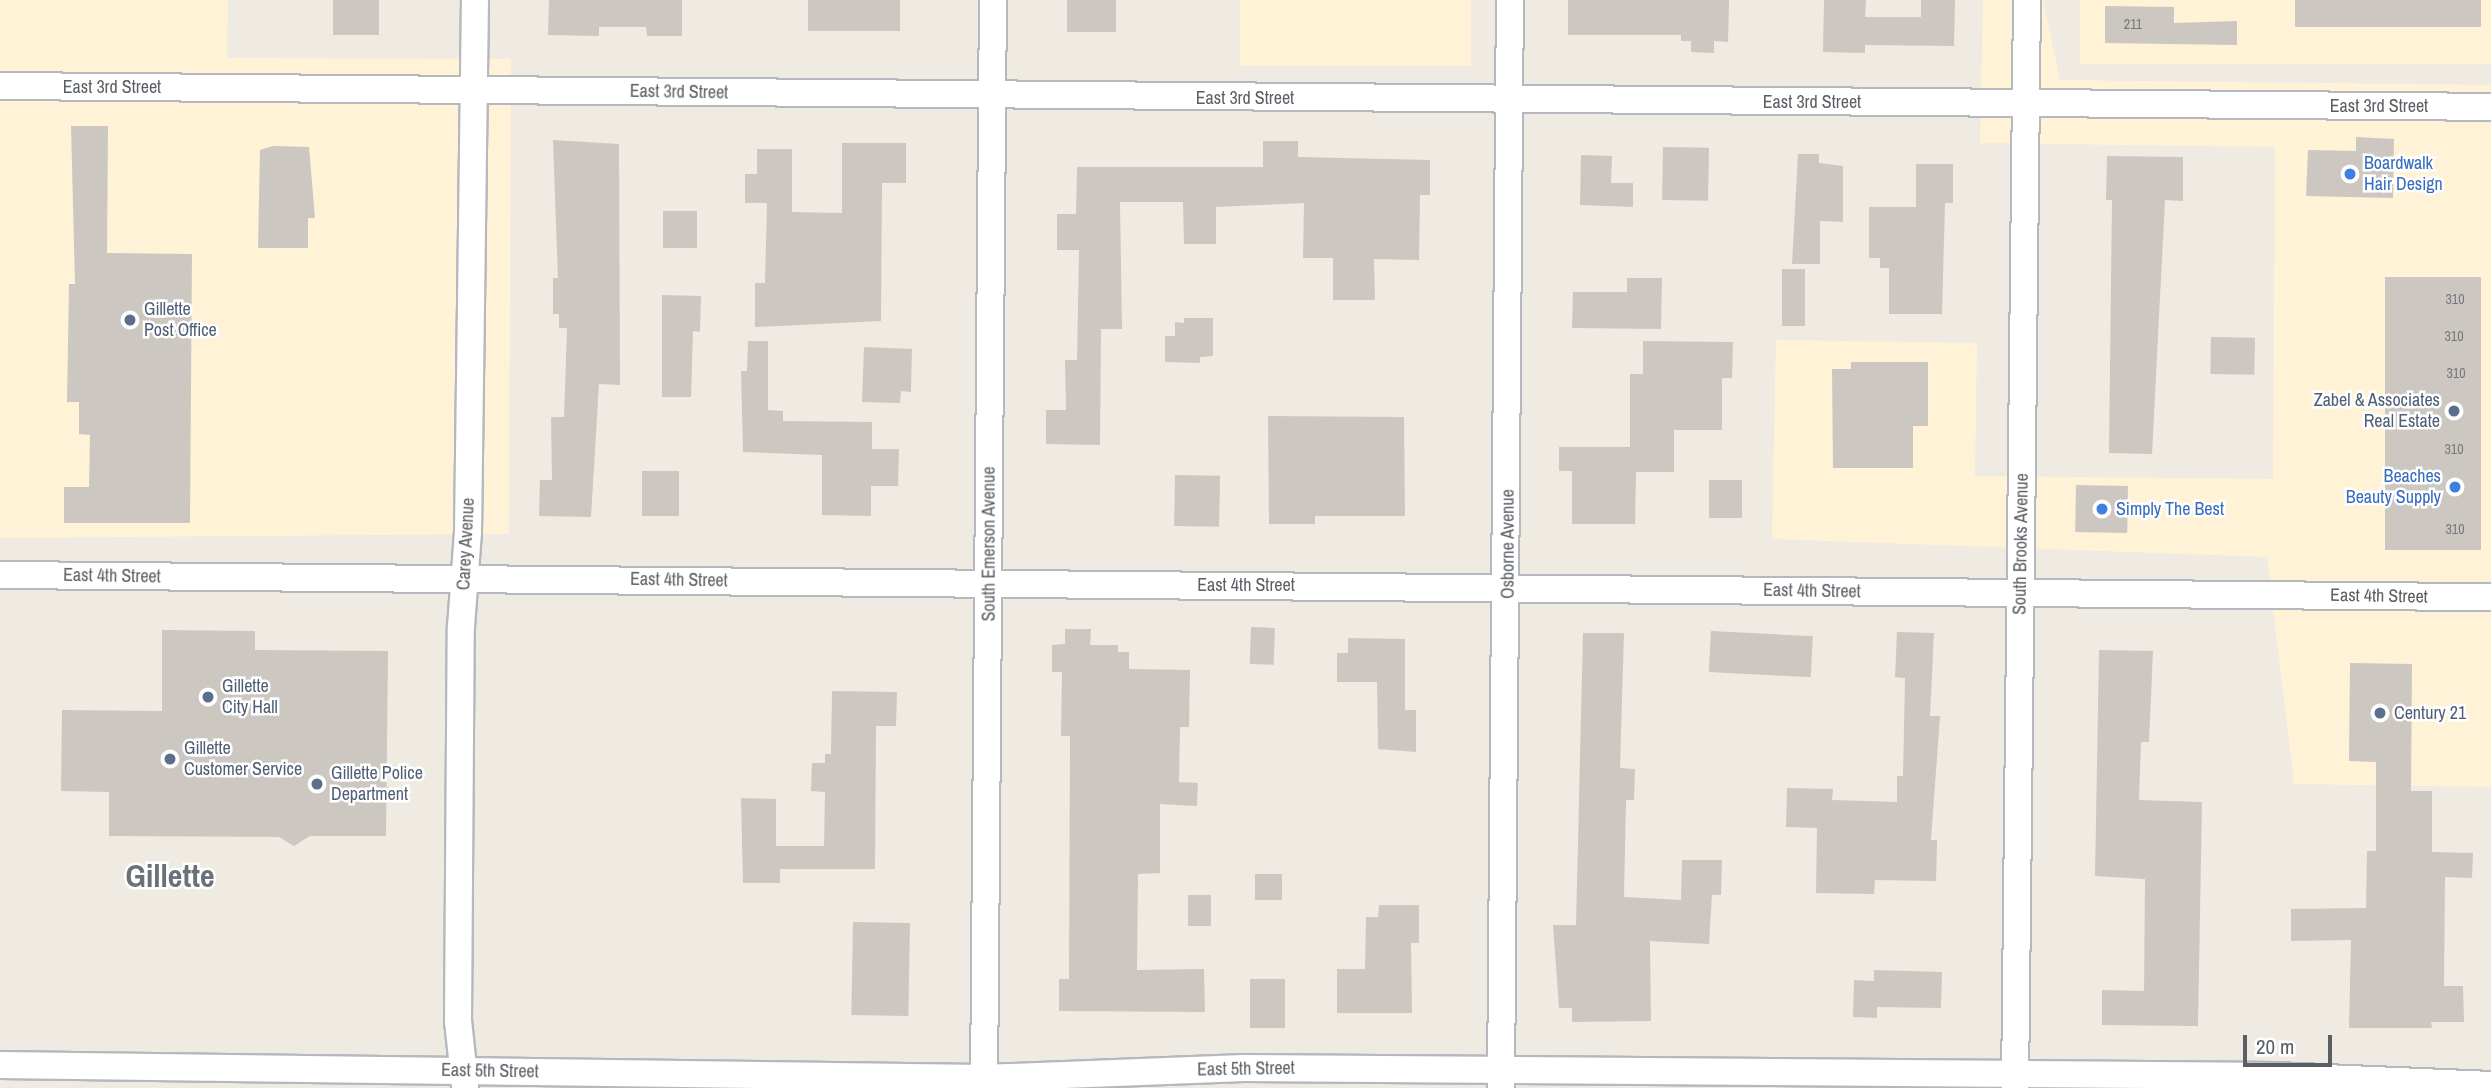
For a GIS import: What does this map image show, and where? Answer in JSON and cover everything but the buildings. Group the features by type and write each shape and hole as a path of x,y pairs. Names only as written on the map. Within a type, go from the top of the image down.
{"street":[{"name":"Carey Avenue","path":"465,1079 458,1008 475,0"},
{"name":"South Emerson Avenue","path":"984,1083 993,0"},
{"name":"Osborne Avenue","path":"1501,1079 1510,0"},
{"name":"South Brooks Avenue","path":"2015,1081 2027,0"},
{"name":"East 3rd Street","path":"0,86 2491,107"},
{"name":"East 4th Street","path":"0,575 2491,597"},
{"name":"East 5th Street","path":"0,1065 465,1079 984,1083 1244,1068 1501,1079 2015,1081 2277,1076 2491,1085"}],"shaded area":[{"path":"0,0 228,0 227,58 511,59 509,534 0,538"},
{"path":"1240,0 1471,0 1471,66 1240,66"},
{"path":"1983,0 2043,0 2060,80 2491,85 2491,787 2294,784 2267,557 1772,539 1776,340 1977,343 1975,476 2273,479 2275,147 1980,143"},
{"path":"2080,0 2491,0 2491,64 2080,64"}],"place":[{"name":"Boardwalk Hair Design","path":"2350,174"},
{"name":"Gillette Post Office","path":"130,320"},
{"name":"Zabel & Associates Real Estate","path":"2454,411"},
{"name":"Beaches Beauty Supply","path":"2455,487"},
{"name":"Simply The Best","path":"2102,509"},
{"name":"Gillette City Hall","path":"208,697"},
{"name":"Century 21","path":"2380,713"},
{"name":"Gillette Customer Service","path":"170,759"},
{"name":"Gillette Police Department","path":"317,784"}],"district":[{"name":"Gillette","path":"170,876"}]}
